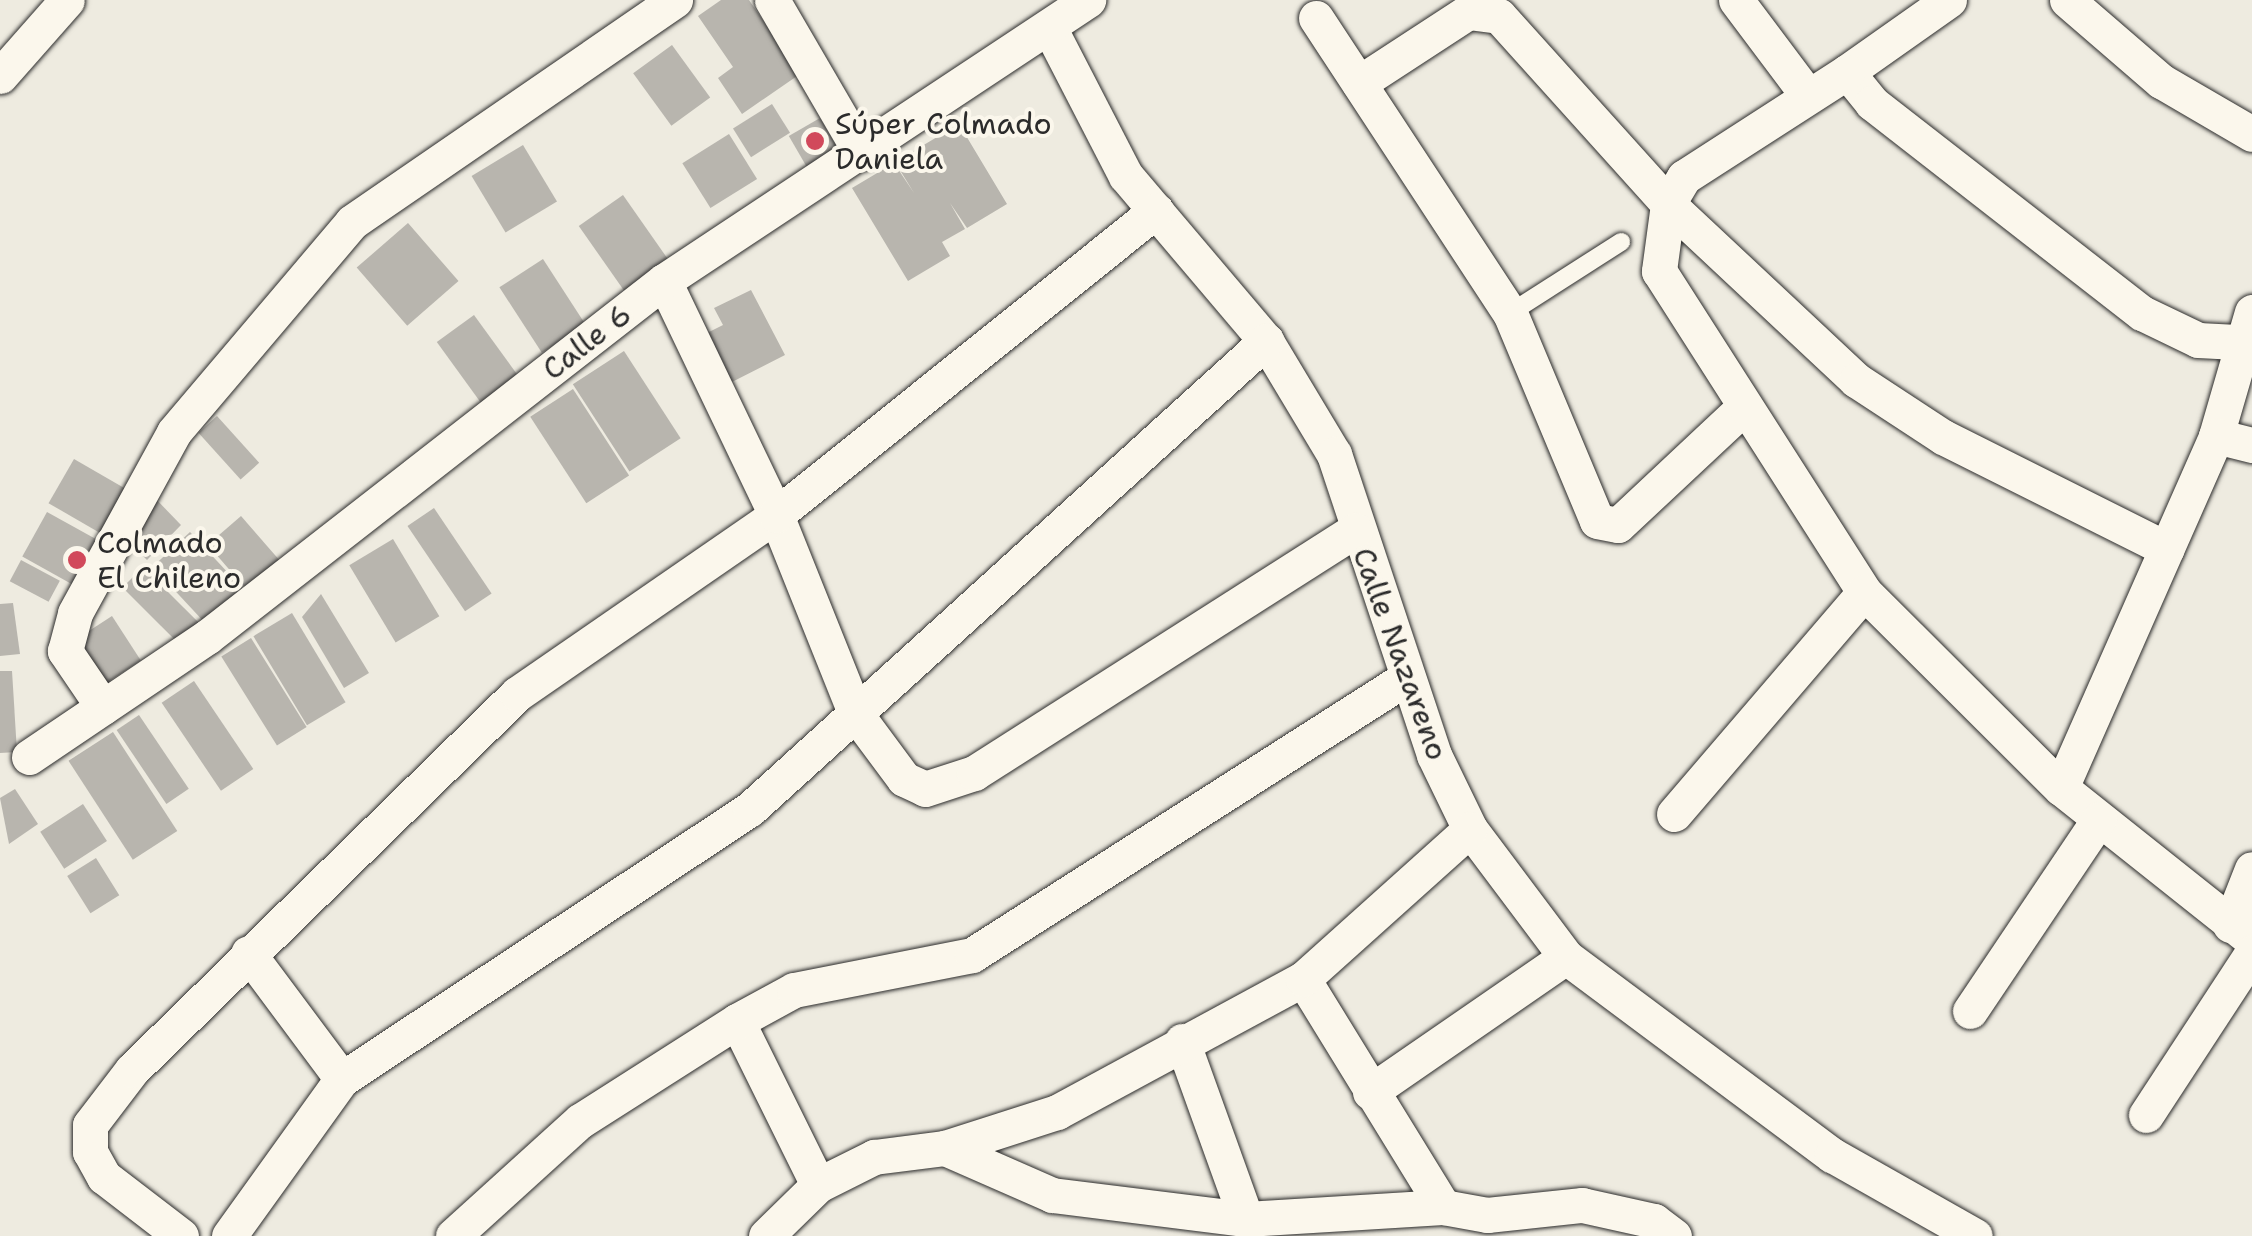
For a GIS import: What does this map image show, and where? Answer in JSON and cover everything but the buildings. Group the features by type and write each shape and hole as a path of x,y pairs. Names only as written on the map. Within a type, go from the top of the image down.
{"street":[{"path":"0,76 67,0"},
{"path":"103,707 64,652 74,613 174,432 352,222 676,0"},
{"path":"772,0 861,153"},
{"name":"Calle 6","path":"28,757 207,638 664,282 1088,0"},
{"path":"1736,0 1808,96"},
{"path":"1950,0 1684,177 1668,204 1658,270 1740,411 1864,592 2061,788 2241,933 2252,869"},
{"path":"2067,0 2161,81 2252,134"},
{"path":"1359,83 1484,9 1668,204 1856,380 1943,436 2167,548"},
{"path":"1316,18 1510,313 1607,527 1740,411"},
{"name":"Calle Nazareno","path":"1050,28 1126,176 1266,341 1334,454 1403,680 1470,829 1566,958 1832,1155 1975,1236"},
{"path":"1847,72 1872,104 2142,314 2198,340 2244,327"},
{"path":"181,1236 104,1177 90,1125 248,953 518,694 776,515 1156,211"},
{"path":"664,282 776,515 855,714 904,779 948,787 1355,530"},
{"path":"2061,788 2216,436 2244,327"},
{"path":"229,1236 342,1080 534,945 708,841 855,714 1266,341"},
{"path":"2216,436 2252,444"},
{"path":"1674,814 1864,592"},
{"path":"454,1236 580,1121 737,1021 794,990 972,954 1403,680"},
{"path":"1970,1010 2099,819"},
{"path":"766,1236 818,1185 874,1157 946,1148 1056,1112 1182,1041 1303,980 1470,829"},
{"path":"248,953 342,1080"},
{"path":"2146,1115 2252,953"},
{"path":"1370,1092 1566,958"},
{"path":"1303,980 1443,1207"},
{"path":"737,1021 818,1185"},
{"path":"1182,1041 1246,1219"},
{"path":"946,1148 1052,1195 1246,1219 1443,1207 1487,1215 1582,1205 1654,1221 1674,1236"}],"lane":[{"path":"1510,313 1621,242"}],"place":[{"name":"Súper Colmado Daniela","path":"815,141"},
{"name":"Colmado El Chileno","path":"77,560"}]}
